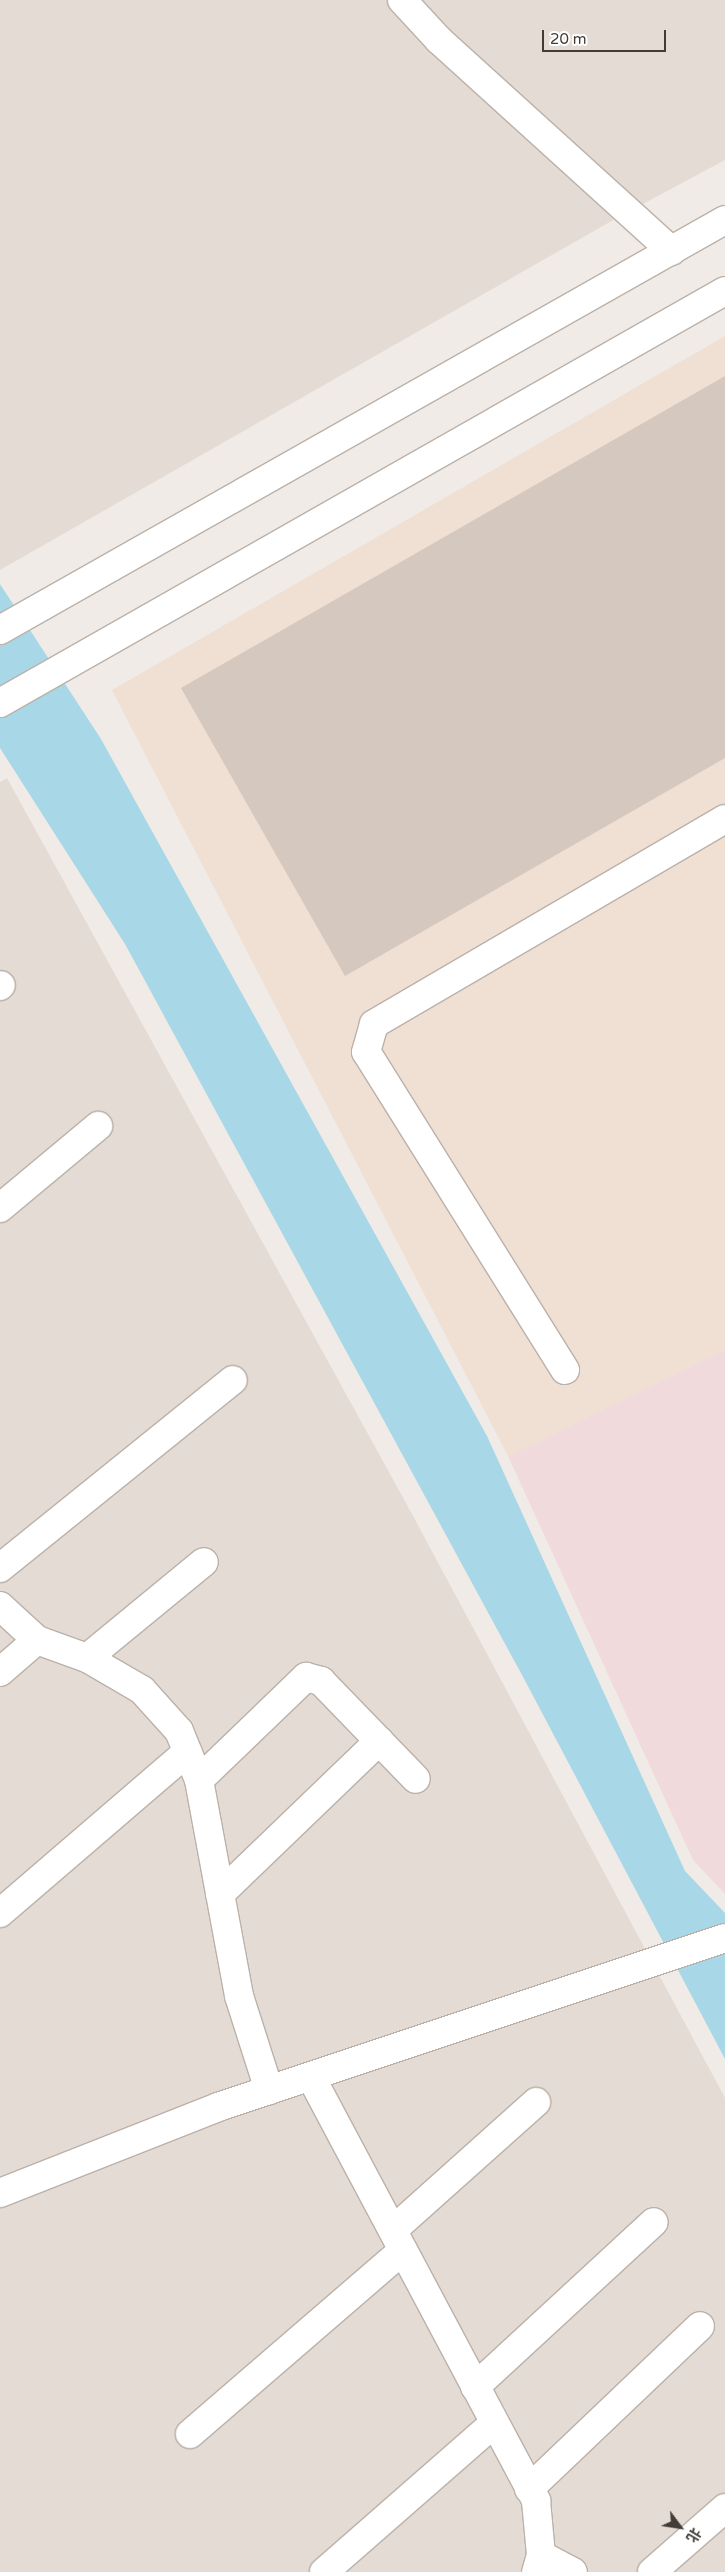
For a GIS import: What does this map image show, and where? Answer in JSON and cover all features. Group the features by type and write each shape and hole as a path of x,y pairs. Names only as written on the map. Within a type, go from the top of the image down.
{"street":[{"path":"402,0 439,40 672,251"},
{"path":"0,630 725,220"},
{"path":"0,703 725,291"},
{"path":"564,1370 366,1052 371,1034 374,1024 725,819"},
{"path":"0,1208 98,1126"},
{"path":"0,1568 233,1380"},
{"path":"87,1658 204,1562"},
{"path":"0,1606 37,1640 87,1658 142,1690 179,1731 199,1780 238,1996 269,2090"},
{"path":"0,1672 37,1640"},
{"path":"199,1780 306,1677 321,1680 416,1779"},
{"path":"220,1894 379,1741"},
{"path":"0,1914 187,1752"},
{"path":"0,2193 269,2090 725,1938"},
{"path":"311,2077 536,2502 539,2563 573,2572"},
{"path":"190,2434 398,2240 536,2102"},
{"path":"475,2387 654,2222"},
{"path":"529,2489 700,2326"},
{"path":"324,2572 494,2423"},
{"path":"652,2572 725,2508"}],"shaded area":[{"path":"0,0 725,0 725,160 615,219 0,570"},
{"path":"725,336 725,1350 508,1456 112,690"},
{"path":"7,778 412,1514 725,2098 725,2572 0,2572 0,782"},
{"path":"725,1350 725,1894 693,1860 508,1456"}],"water":[{"path":"0,584 101,739 487,1436 685,1871 725,1913 725,2059 522,1675 125,944 0,748"}],"building":[{"path":"725,376 725,758 345,976 181,688"}]}
